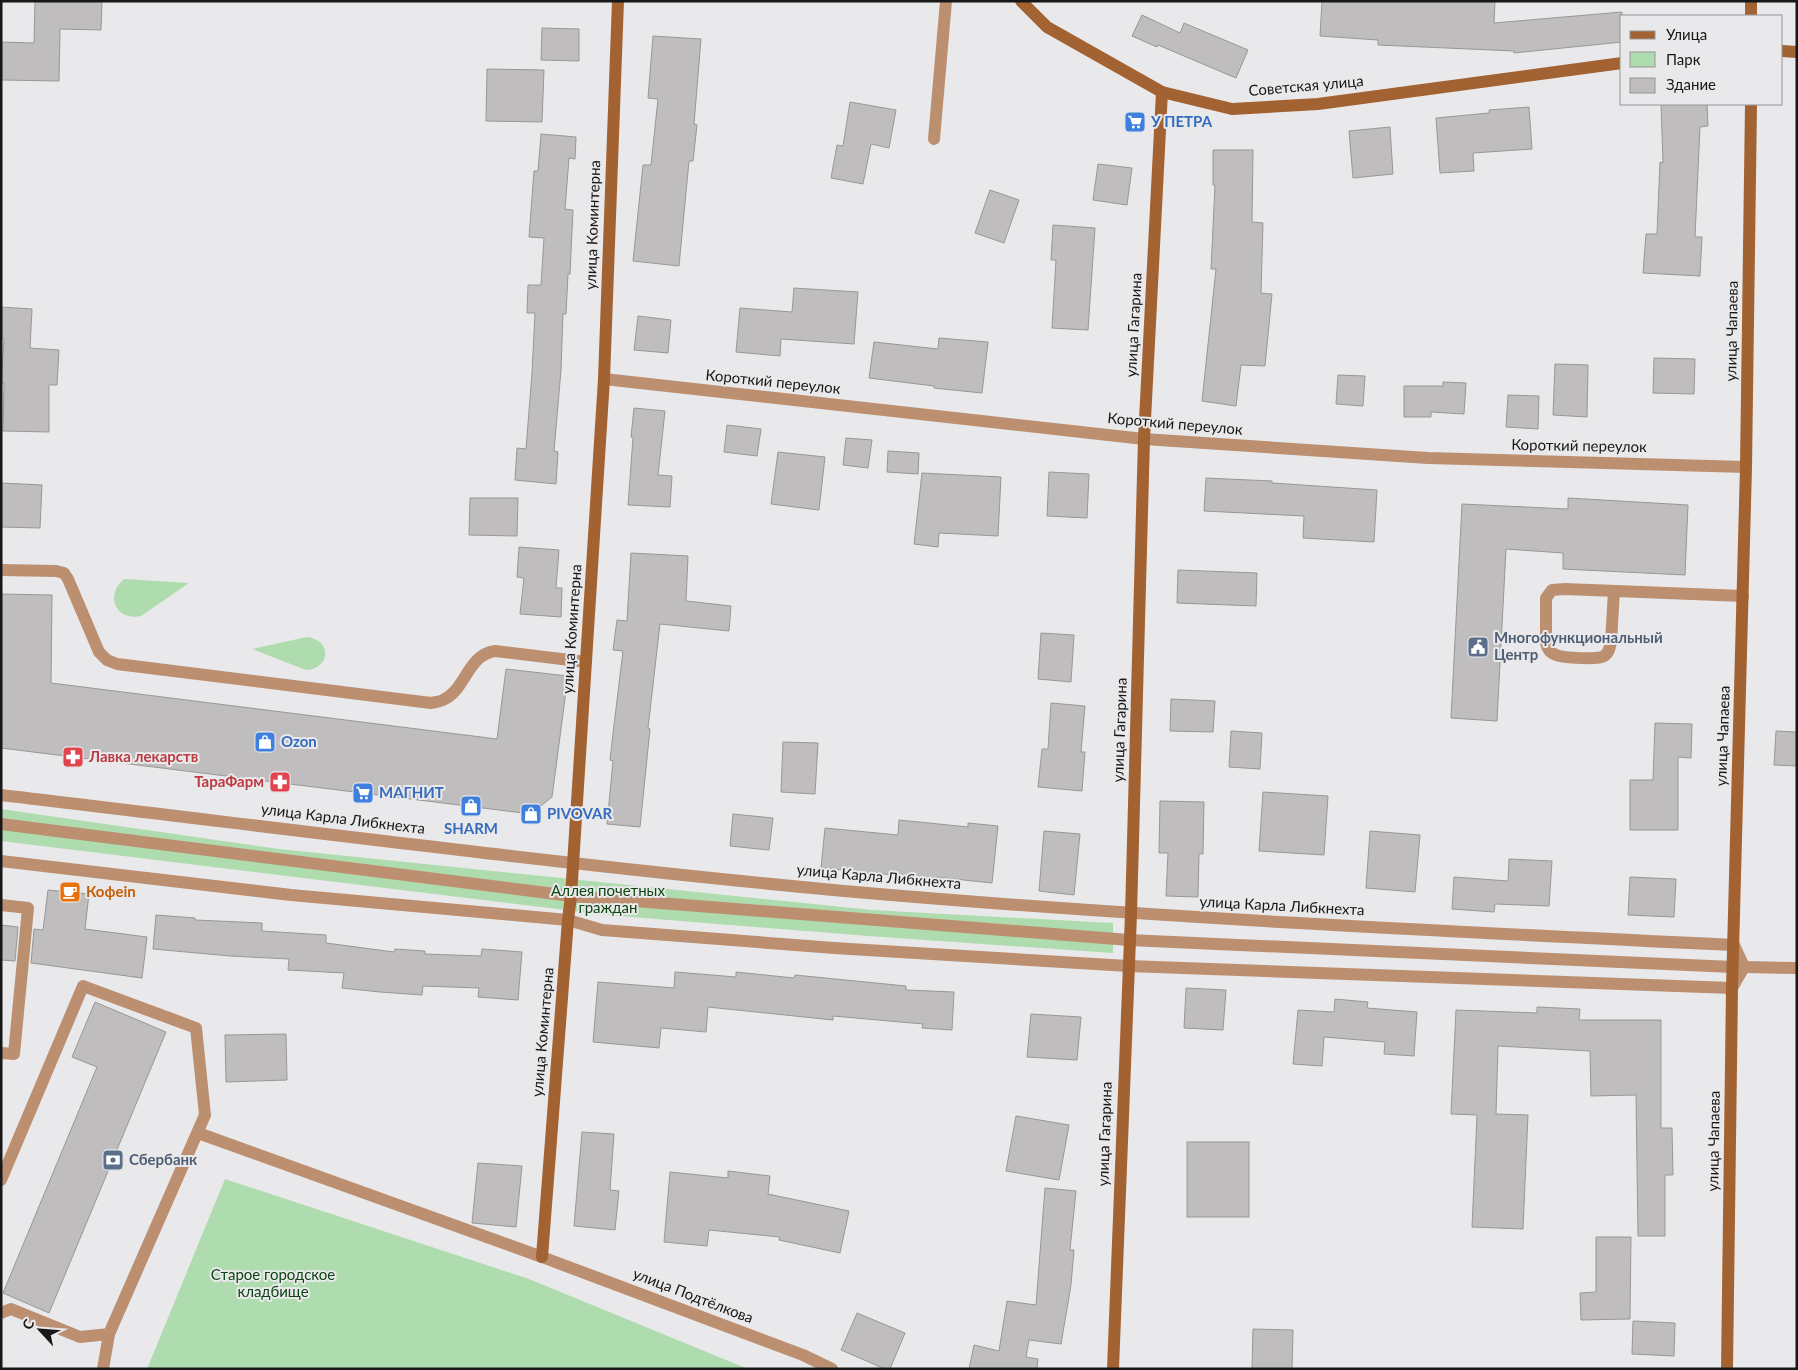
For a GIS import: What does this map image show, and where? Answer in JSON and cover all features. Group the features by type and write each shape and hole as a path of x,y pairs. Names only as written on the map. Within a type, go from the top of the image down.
{"street":[{"name":"улица Коминтерна","path":"542,1257 568,920 572,896 604,379 618,1"},
{"path":"934,139 946,1"},
{"name":"Советская улица","path":"1021,1 1047,27 1162,92 1232,109 1318,104 1620,63"},
{"path":"1751,1 1751,15"},
{"path":"1783,51 1797,52"},
{"name":"улица Гагарина","path":"1113,1369 1130,914 1144,439 1162,92"},
{"name":"улица Чапаева","path":"1728,1369 1732,988 1738,967 1734,945 1746,466 1751,105"},
{"name":"Короткий переулок","path":"604,379 1144,439 1428,458 1746,466"},
{"path":"1,570 56,571 64,573 100,652 107,660 117,664 431,703 442,701 450,695 479,657 487,652 495,651 586,662"},
{"path":"1614,591 1611,642 1610,649 1605,656 1599,658 1562,657 1548,649 1546,643 1546,598 1552,590 1565,589 1743,596"},
{"name":"улица Карла Либкнехта","path":"1,795 573,863 812,888 1130,914 1734,945"},
{"path":"1,824 572,896 1129,940 1797,968"},
{"path":"1,861 291,895 568,920 602,930 834,948 1128,966 1732,988"},
{"path":"1,905 28,908 14,1054 1,1053"},
{"path":"1,1180 83,986 196,1028 205,1115 109,1334 103,1369"},
{"name":"улица Подтёлкова","path":"198,1133 542,1257 803,1355 832,1369"},
{"path":"1,1313 12,1309 80,1337 109,1334"}],"green space":[{"path":"124,579 189,583 141,616 132,617 119,611 114,599 118,586"},
{"path":"307,637 321,643 325,654 320,664 306,670 252,649"},
{"name":"Аллея почетных граждан","path":"1,809 279,849 872,910 1113,923 1113,953 607,915 1,841"},
{"name":"Старое городское кладбище","path":"225,1179 529,1279 748,1369 147,1369"}],"building":[{"path":"35,1 102,1 101,30 60,29 59,81 1,80 1,42 34,43"},
{"path":"1322,1 1495,1 1494,23 1622,12 1622,15 1620,15 1620,42 1514,53 1514,51 1378,45 1378,40 1320,36"},
{"path":"1142,15 1180,33 1184,23 1248,50 1236,78 1132,36"},
{"path":"542,28 579,29 579,61 541,60"},
{"path":"653,36 701,39 694,124 697,125 693,161 689,161 679,266 633,261 643,165 651,165 658,99 648,98"},
{"path":"487,69 544,70 542,122 486,121"},
{"path":"850,102 896,110 889,148 871,144 863,184 831,178 837,145 843,146"},
{"path":"1661,105 1707,105 1708,126 1700,127 1695,237 1702,237 1700,276 1643,273 1646,234 1657,234 1660,162 1663,163"},
{"path":"1529,107 1532,149 1473,153 1474,171 1440,173 1436,118 1489,113 1489,110"},
{"path":"1390,127 1393,174 1353,178 1349,131"},
{"path":"541,134 576,137 575,159 569,158 565,209 573,210 570,274 568,274 566,314 563,314 561,370 554,451 558,452 556,484 515,480 517,448 526,449 532,373 535,313 527,313 528,285 541,285 544,238 529,237 534,171 538,171"},
{"path":"1213,150 1253,150 1252,222 1263,223 1261,293 1272,294 1265,366 1241,365 1236,406 1202,401 1216,269 1211,269 1215,185 1213,185"},
{"path":"1098,164 1132,168 1127,205 1093,200"},
{"path":"990,190 1019,200 1004,243 975,233"},
{"path":"1053,225 1095,228 1088,330 1052,328 1056,260 1051,260"},
{"path":"794,288 858,292 854,344 781,339 780,356 736,352 740,308 792,312"},
{"path":"1,307 32,309 30,348 59,350 57,385 49,385 49,432 3,431 4,383 1,383 4,339 1,338"},
{"path":"638,316 671,320 668,353 634,350"},
{"path":"939,338 988,342 982,393 869,378 874,342 938,349"},
{"path":"1654,358 1695,359 1694,394 1653,393"},
{"path":"1555,364 1588,365 1587,417 1553,415"},
{"path":"1338,375 1365,376 1363,406 1336,404"},
{"path":"1443,382 1466,383 1464,414 1431,412 1431,417 1404,417 1404,386 1443,386"},
{"path":"1508,395 1539,396 1538,429 1506,427"},
{"path":"634,408 665,411 658,475 672,476 670,507 628,505"},
{"path":"727,425 761,429 757,456 724,452"},
{"path":"846,438 872,440 868,468 843,465"},
{"path":"888,451 919,453 918,474 887,472"},
{"path":"778,452 825,457 819,510 771,504"},
{"path":"1049,472 1089,474 1087,518 1047,516"},
{"path":"922,473 1001,477 998,536 939,533 938,547 914,544"},
{"path":"1206,478 1272,481 1272,483 1377,490 1374,542 1303,538 1304,516 1204,511"},
{"path":"1,483 42,485 40,528 1,527"},
{"path":"470,498 518,498 517,536 469,535"},
{"name":"Многофункциональный Центр","path":"1568,498 1688,505 1685,575 1563,569 1563,553 1506,549 1497,721 1451,718 1462,504 1568,509"},
{"path":"519,547 559,550 556,588 562,588 561,617 520,614 524,578 517,577"},
{"path":"631,553 688,556 686,601 731,606 729,631 660,624 648,728 650,729 640,827 607,824 613,761 610,760 623,651 613,650 617,620 627,621"},
{"path":"1178,570 1257,573 1256,606 1177,603"},
{"path":"1,594 52,595 51,683 497,739 506,669 568,676 552,797 531,814 1,748"},
{"path":"1041,633 1074,635 1071,682 1038,679"},
{"path":"1171,699 1215,701 1213,732 1170,731"},
{"path":"1051,703 1085,706 1081,752 1085,752 1082,791 1038,787 1042,749 1048,749"},
{"path":"1655,723 1692,724 1691,758 1678,757 1678,830 1630,830 1630,780 1653,780"},
{"path":"1231,731 1262,733 1260,769 1229,767"},
{"path":"1776,731 1797,732 1797,766 1774,765"},
{"path":"783,742 818,743 815,794 781,792"},
{"path":"1263,792 1328,796 1324,855 1259,851"},
{"path":"1160,801 1204,802 1203,854 1199,854 1198,897 1166,896 1168,853 1159,853"},
{"path":"733,814 773,818 769,850 730,846"},
{"path":"899,820 968,827 968,823 998,826 992,883 936,877 936,882 894,878 894,875 821,868 825,828 898,835"},
{"path":"1044,831 1080,834 1074,895 1039,891"},
{"path":"1370,831 1420,835 1415,892 1366,888"},
{"path":"1509,859 1552,861 1549,906 1495,904 1494,912 1452,909 1454,877 1508,881"},
{"path":"1630,877 1676,879 1674,917 1628,915"},
{"path":"48,890 89,894 85,929 147,937 142,978 31,963 34,929 43,930"},
{"path":"156,915 195,918 195,920 262,923 262,931 326,935 326,943 394,952 395,949 425,951 425,954 481,956 482,949 522,952 518,1000 478,997 479,988 423,986 422,995 342,988 344,973 288,970 289,959 153,949"},
{"path":"1,925 18,927 15,961 1,960"},
{"path":"675,972 736,977 736,972 794,978 795,975 906,986 906,990 954,992 952,1030 922,1028 923,1024 833,1016 833,1020 708,1007 706,1032 661,1028 659,1048 593,1042 598,982 674,988"},
{"path":"1186,988 1226,990 1223,1030 1184,1028"},
{"path":"1335,999 1368,1002 1367,1008 1417,1012 1414,1056 1384,1054 1385,1042 1324,1037 1322,1066 1293,1064 1298,1010 1334,1012"},
{"path":"95,1002 166,1032 49,1313 3,1293 97,1067 72,1057"},
{"path":"1537,1007 1580,1009 1579,1020 1661,1020 1661,1128 1672,1128 1673,1175 1665,1175 1665,1236 1638,1236 1636,1095 1591,1096 1590,1051 1498,1046 1496,1114 1528,1115 1523,1229 1472,1227 1477,1115 1451,1114 1456,1010 1537,1013"},
{"path":"1031,1014 1081,1017 1077,1060 1027,1057"},
{"path":"286,1034 287,1080 226,1082 225,1035"},
{"path":"1016,1116 1069,1125 1059,1180 1006,1171"},
{"path":"582,1132 614,1134 610,1190 619,1191 615,1230 574,1226"},
{"path":"1187,1142 1249,1142 1249,1217 1187,1217"},
{"path":"478,1163 522,1166 516,1227 472,1223"},
{"path":"728,1171 770,1176 768,1194 849,1211 840,1253 779,1240 780,1237 709,1230 707,1246 664,1242 670,1172 728,1178"},
{"path":"1045,1188 1076,1191 1070,1250 1074,1250 1071,1285 1061,1344 1029,1340 1026,1357 1038,1359 1037,1369 969,1369 974,1345 999,1351 1007,1301 1036,1305"},
{"path":"1596,1237 1631,1237 1630,1319 1581,1320 1580,1293 1596,1292"},
{"path":"857,1313 905,1333 890,1369 885,1369 841,1350"},
{"path":"1633,1321 1675,1323 1674,1356 1632,1354"},
{"path":"1253,1329 1293,1330 1292,1369 1252,1369"}],"place":[{"name":"У ПЕТРА","path":"1135,122"},
{"name":"Многофункциональный Центр","path":"1478,647"},
{"name":"Ozon","path":"265,742"},
{"name":"Лавка лекарств","path":"73,757"},
{"name":"ТараФарм","path":"280,782"},
{"name":"МАГНИТ","path":"363,793"},
{"name":"SHARM","path":"471,806"},
{"name":"PIVOVAR","path":"531,814"},
{"name":"Кофеin","path":"70,892"},
{"name":"Сбербанк","path":"113,1160"}]}
